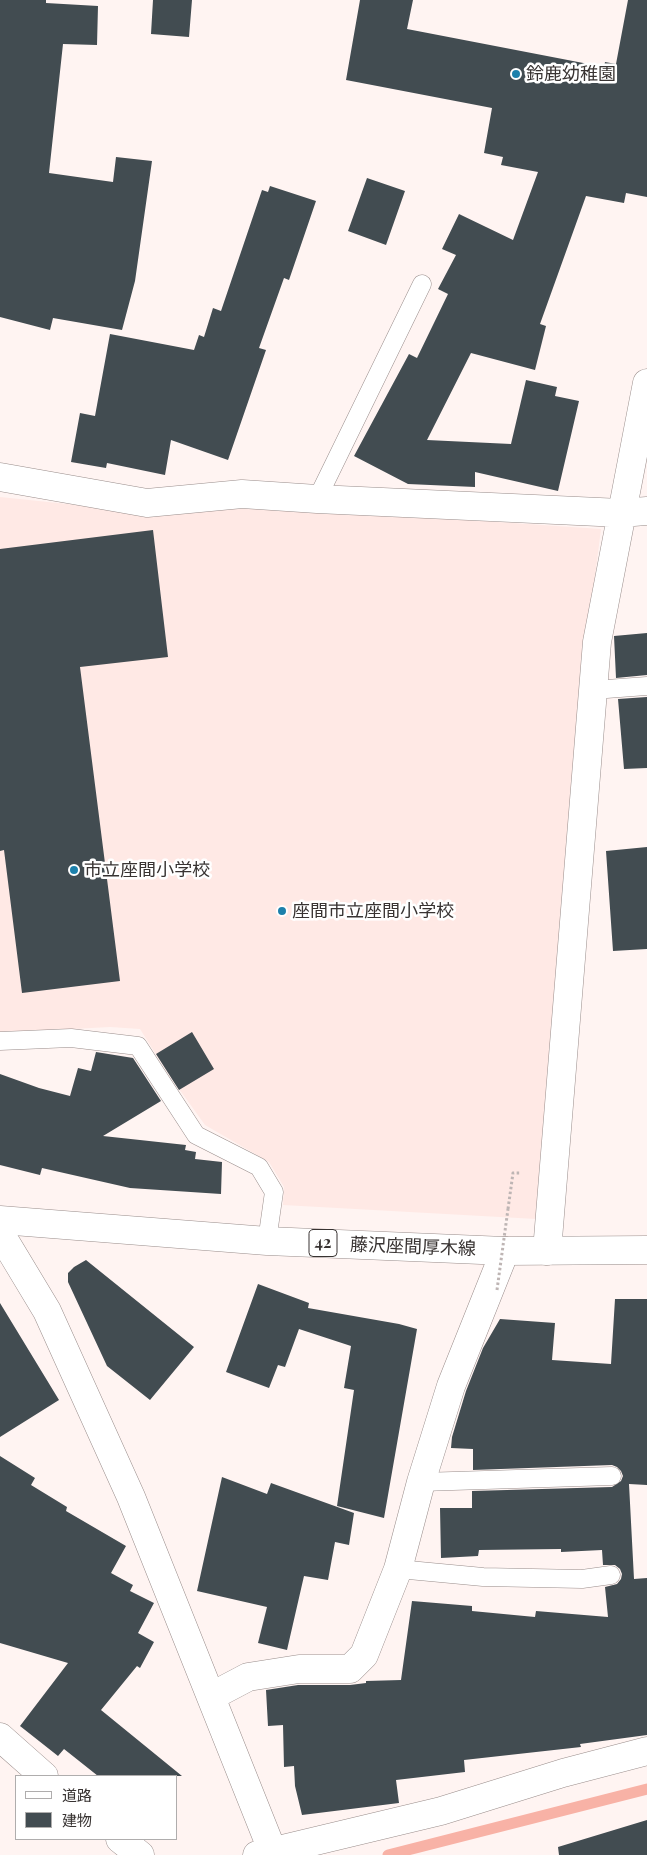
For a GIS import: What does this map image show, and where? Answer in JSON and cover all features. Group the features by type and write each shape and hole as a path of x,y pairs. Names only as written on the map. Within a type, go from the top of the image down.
{"street":[{"path":"547,1251 596,642 634,512 647,383"},
{"path":"0,476 147,502 242,494 317,499 634,512"},
{"name":"藤沢座間厚木線","path":"0,1220 267,1241 504,1251 647,1250"},
{"path":"0,1233 47,1311 131,1497 212,1696 268,1854 441,1811 563,1773 647,1751"},
{"path":"212,1696 248,1677 299,1669 350,1669 364,1655 398,1569 421,1482 451,1386 504,1251"},
{"path":"0,1737 43,1775"},
{"path":"121,1840 140,1855"}],"lane":[{"path":"317,499 422,284"},
{"path":"593,690 647,686"},
{"path":"0,1041 71,1038 138,1046 196,1135 259,1167 274,1192 267,1241"},
{"path":"421,1482 612,1476"},
{"path":"398,1569 483,1577 582,1579 611,1575"}],"path":[{"path":"496,1290 508,1209"}],"shaded area":[{"name":"座間市立座間小学校","path":"0,497 154,513 246,505 601,529 591,608 536,1219 283,1205 284,1187 269,1162 205,1125 169,1075 140,1029 110,1027 0,1033"}],"building":[{"path":"0,0 46,0 46,3 98,6 97,45 63,44 49,173 113,182 116,157 152,161 135,281 122,330 53,318 50,330 0,317"},
{"path":"153,0 192,0 189,37 151,34"},
{"path":"360,0 413,0 407,29 604,67 605,62 616,64 628,0 647,0 647,197 626,193 624,203 586,196 540,324 546,326 535,370 471,353 427,440 511,444 526,380 557,387 555,396 579,401 558,491 475,472 475,487 408,484 354,456 409,354 417,358 448,294 438,289 456,255 442,249 459,214 513,240 538,172 501,165 503,157 484,153 492,108 346,80"},
{"path":"367,178 405,191 386,245 348,231"},
{"path":"270,186 316,201 289,280 284,278 259,348 266,350 228,460 171,440 165,475 107,463 106,468 71,462 80,413 95,416 110,334 194,350 199,335 204,337 213,308 221,311 262,190 268,192"},
{"path":"153,530 168,657 80,667 120,981 22,993 4,850 0,851 0,549"},
{"path":"647,633 647,675 616,678 614,636"},
{"path":"647,697 647,768 624,769 618,699"},
{"path":"647,847 647,949 613,951 606,851"},
{"path":"192,1032 214,1069 179,1090 156,1054"},
{"path":"96,1052 133,1058 161,1101 103,1136 186,1145 185,1150 196,1152 195,1159 222,1162 221,1194 130,1188 42,1168 40,1175 0,1165 0,1074 39,1088 70,1096 78,1068 91,1071"},
{"path":"86,1260 194,1347 150,1400 107,1366 68,1282 68,1273"},
{"path":"258,1284 309,1303 308,1308 399,1324 417,1329 384,1518 337,1506 354,1390 344,1388 351,1346 299,1329 285,1367 278,1365 269,1388 226,1372"},
{"path":"615,1299 647,1299 647,1485 629,1484 634,1579 647,1578 647,1735 580,1744 581,1747 464,1760 465,1772 396,1780 399,1803 302,1815 295,1786 294,1766 284,1767 283,1725 268,1726 266,1690 298,1685 350,1685 366,1683 366,1681 401,1680 412,1601 472,1606 472,1611 535,1617 536,1611 608,1617 605,1587 617,1584 622,1574 615,1565 603,1565 602,1550 561,1552 561,1549 479,1550 478,1556 441,1558 440,1508 472,1508 472,1491 612,1487 621,1481 623,1476 621,1471 612,1465 473,1470 473,1449 451,1448 452,1437 466,1391 483,1348 500,1319 555,1323 552,1360 611,1364"},
{"path":"0,1303 59,1400 0,1437"},
{"path":"0,1456 35,1478 31,1485 67,1507 66,1511 126,1546 111,1573 133,1585 130,1591 154,1603 138,1633 154,1642 140,1668 137,1666 101,1710 182,1776 97,1775 64,1749 58,1756 20,1726 68,1663 0,1643"},
{"path":"222,1477 267,1494 271,1483 354,1513 349,1545 335,1542 328,1580 304,1576 287,1650 258,1643 267,1607 197,1591"},
{"path":"647,1820 647,1855 559,1855 558,1847"}],"waterway":[{"path":"388,1855 647,1789"}],"place":[{"name":"鈴鹿幼稚園","path":"516,74"},
{"name":"市立座間小学校","path":"74,870"},
{"name":"座間市立座間小学校","path":"282,911"}]}
